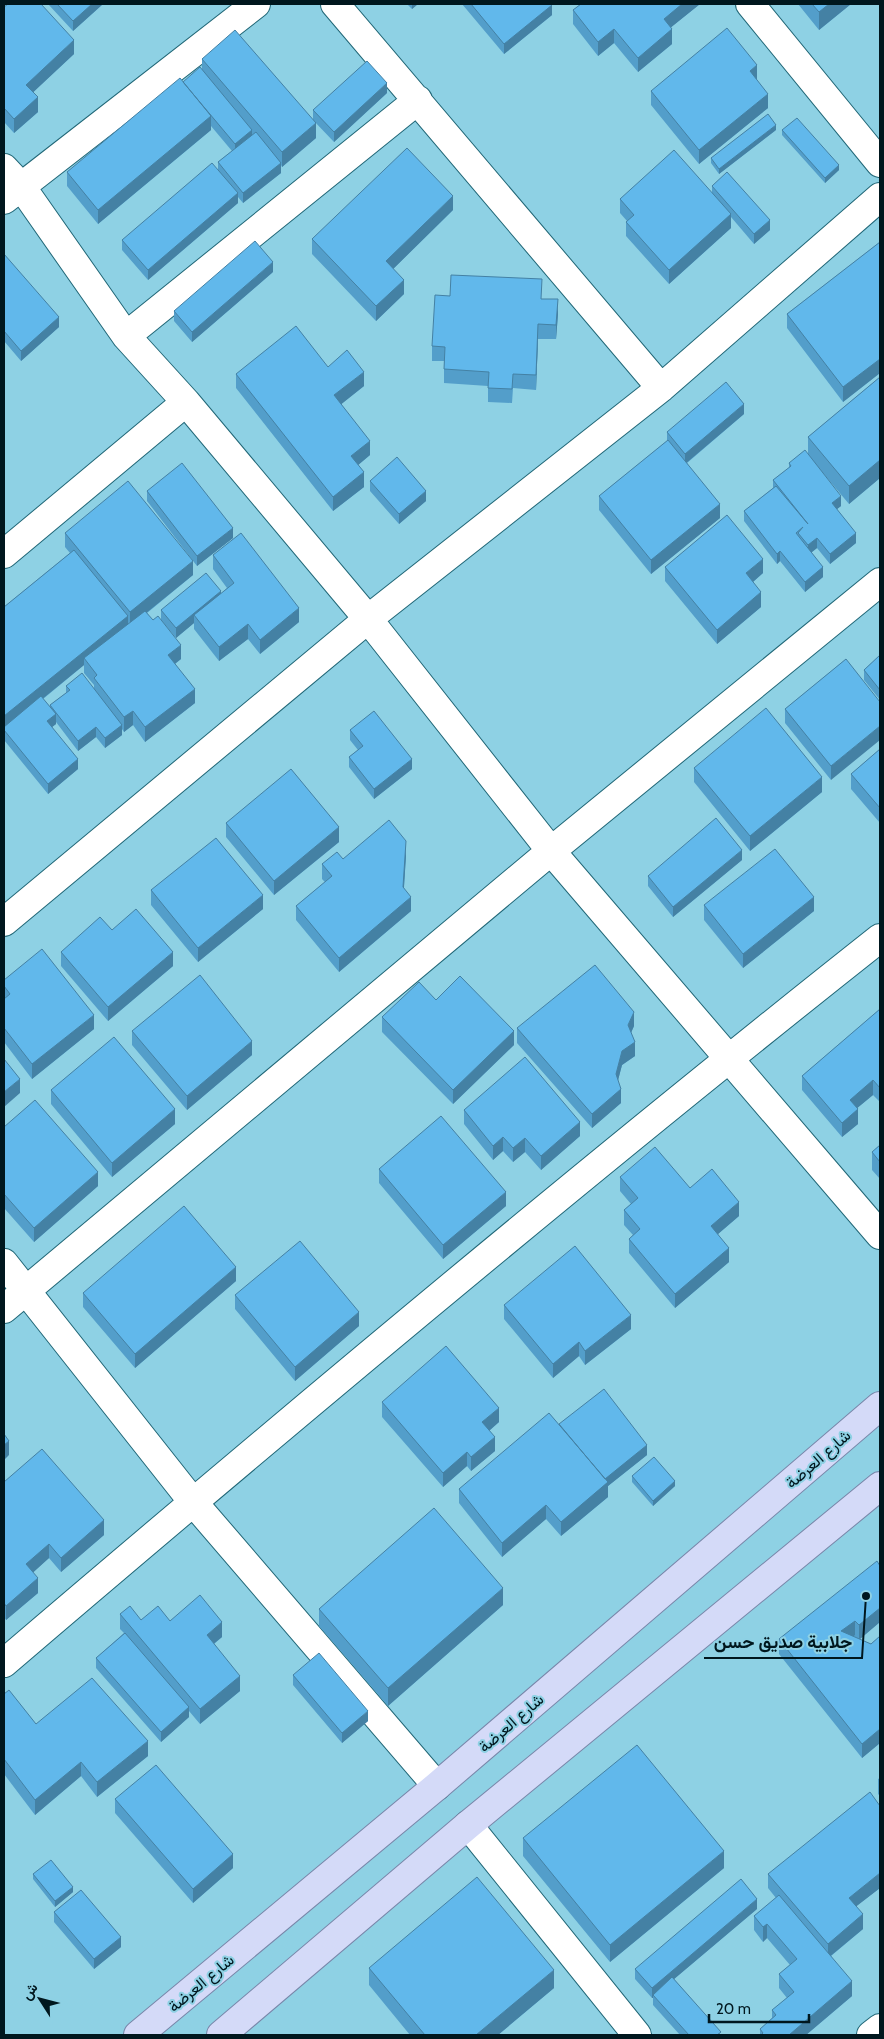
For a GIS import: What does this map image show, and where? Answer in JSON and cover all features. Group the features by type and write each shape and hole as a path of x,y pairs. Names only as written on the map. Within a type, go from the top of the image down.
{"main road":[{"name":"شارع العرضة","path":"138,2035 437,1786 880,1406"},
{"path":"221,2035 468,1825 880,1486"}],"street":[{"path":"256,4 9,184 126,336 186,402 368,619 551,851 880,1235"},
{"path":"335,4 661,388"},
{"path":"750,4 880,163"},
{"path":"126,336 418,100"},
{"path":"4,922 368,619 661,388 880,197"},
{"path":"4,554 186,402"},
{"path":"4,1309 551,851 880,582"},
{"path":"4,1663 193,1502 728,1059 880,938"},
{"path":"4,1263 193,1502 437,1786"},
{"path":"468,1825 636,2035"},
{"path":"871,2035 880,2028"}],"building":[{"path":"8,4 41,4 74,40 26,85 38,97 14,119 4,108 4,7"},
{"path":"57,4 92,4 73,21"},
{"path":"471,4 551,4 552,5 504,44"},
{"path":"581,4 682,4 664,19 672,29 638,58 614,29 598,42 573,10"},
{"path":"812,4 829,4 819,12"},
{"path":"727,28 757,65 750,71 768,94 699,150 651,91"},
{"path":"235,30 316,123 282,152 202,59"},
{"path":"367,61 387,83 334,132 313,110"},
{"path":"200,67 252,130 235,144 183,82"},
{"path":"180,78 211,116 98,210 67,172"},
{"path":"768,114 776,125 719,169 711,158"},
{"path":"797,118 839,165 825,178 782,130"},
{"path":"256,132 281,163 243,193 218,162"},
{"path":"407,148 453,196 386,261 404,280 376,306 312,239"},
{"path":"674,150 731,214 669,270 626,222 634,215 620,199"},
{"path":"212,163 238,193 148,270 122,240"},
{"path":"727,172 770,220 754,234 712,186"},
{"path":"255,241 273,262 192,332 174,311"},
{"path":"880,242 880,359 843,387 787,314"},
{"path":"4,254 59,317 21,351 4,331"},
{"path":"451,275 542,279 541,299 558,299 556,325 538,324 536,375 513,374 512,389 488,388 489,372 444,369 445,347 432,346 435,295 450,296"},
{"path":"296,326 328,367 347,350 364,372 334,395 370,441 351,456 364,472 333,497 236,374"},
{"path":"880,377 880,460 849,486 808,437"},
{"path":"726,382 744,404 685,454 667,432"},
{"path":"668,440 720,504 651,560 599,496"},
{"path":"805,450 841,496 832,503 856,533 830,554 817,538 808,545 798,533 803,527 796,533 823,567 805,582 780,551 777,554 744,511 776,486 808,524 773,480 791,466 789,463"},
{"path":"397,457 426,491 399,514 370,481"},
{"path":"182,463 233,528 197,556 147,491"},
{"path":"128,481 193,561 130,612 65,533"},
{"path":"727,515 763,559 746,573 761,592 717,630 665,567"},
{"path":"241,533 299,608 260,640 248,624 219,647 194,615 234,583 213,555"},
{"path":"74,550 128,616 4,716 4,607"},
{"path":"206,573 221,591 176,628 161,610"},
{"path":"145,611 153,620 158,616 181,645 168,655 195,689 145,727 133,711 124,717 94,678 97,675 84,658"},
{"path":"880,655 880,690 864,670"},
{"path":"846,659 880,702 880,726 831,766 785,709"},
{"path":"82,673 122,725 105,738 96,727 78,741 50,705 70,690 66,686"},
{"path":"41,696 56,714 47,721 78,759 48,784 4,730 4,727"},
{"path":"766,708 822,777 750,836 694,768"},
{"path":"374,711 412,759 374,789 349,757 363,746 350,730"},
{"path":"880,749 880,808 851,774"},
{"path":"291,769 339,827 274,881 226,823"},
{"path":"716,818 742,850 673,907 648,876"},
{"path":"389,820 406,841 403,887 411,897 339,958 296,906 332,876 322,864 337,852 343,859"},
{"path":"216,838 263,895 198,948 151,890"},
{"path":"775,849 814,897 743,954 704,905"},
{"path":"136,909 173,952 108,1007 61,952 100,917 112,930"},
{"path":"42,949 94,1015 32,1064 4,1028 4,999 10,994 4,986 4,980"},
{"path":"595,965 634,1012 628,1025 635,1042 622,1051 616,1074 621,1089 592,1114 517,1028"},
{"path":"200,975 252,1041 187,1096 132,1031"},
{"path":"460,976 514,1031 453,1090 382,1017 419,982 436,1000"},
{"path":"880,1009 880,1088 873,1080 850,1100 858,1109 842,1123 802,1076"},
{"path":"114,1037 175,1109 112,1163 51,1090"},
{"path":"525,1057 580,1122 541,1156 525,1138 513,1148 503,1137 493,1146 464,1110"},
{"path":"4,1059 20,1079 4,1092"},
{"path":"35,1100 98,1172 34,1228 4,1194 4,1127"},
{"path":"441,1116 506,1192 443,1245 379,1169"},
{"path":"880,1145 880,1162 872,1152"},
{"path":"655,1147 690,1188 712,1169 739,1202 711,1226 729,1248 675,1294 629,1239 640,1229 624,1210 638,1198 620,1177"},
{"path":"184,1206 236,1267 135,1354 83,1293"},
{"path":"300,1241 359,1312 295,1367 235,1295"},
{"path":"575,1246 631,1315 585,1351 579,1342 553,1364 504,1305"},
{"path":"446,1346 499,1408 482,1422 495,1437 471,1457 467,1452 443,1473 382,1402"},
{"path":"604,1389 647,1445 605,1479 559,1424"},
{"path":"549,1413 608,1482 561,1522 546,1505 502,1543 459,1489"},
{"path":"4,1434 9,1441 4,1445"},
{"path":"42,1449 104,1520 61,1558 49,1544 26,1564 38,1578 6,1606 4,1603 4,1482"},
{"path":"654,1457 675,1481 653,1501 632,1476"},
{"path":"434,1508 503,1588 388,1688 319,1609"},
{"path":"877,1561 880,1566 880,1608 859,1625 855,1621 841,1631 871,1644 880,1636 880,1729 862,1744 779,1639"},
{"path":"200,1595 222,1622 207,1635 240,1676 200,1709 120,1614 130,1606 141,1620 158,1606 170,1621"},
{"path":"125,1633 189,1707 161,1732 96,1658"},
{"path":"319,1653 368,1711 342,1733 293,1675"},
{"path":"92,1678 148,1741 97,1782 81,1762 35,1800 4,1759 4,1694 9,1690 36,1724"},
{"path":"637,1745 724,1851 610,1945 523,1838"},
{"path":"156,1765 233,1854 193,1889 115,1799"},
{"path":"870,1792 880,1806 880,1873 849,1898 863,1914 828,1944 768,1874"},
{"path":"51,1860 73,1887 55,1901 33,1874"},
{"path":"477,1877 554,1970 476,2035 425,2035 369,1968"},
{"path":"741,1879 757,1899 652,1988 635,1969"},
{"path":"81,1890 121,1937 94,1959 54,1912"},
{"path":"779,1895 852,1981 789,2035 761,2035 763,2033 760,2029 776,2015 772,2010 794,1992 779,1974 797,1959 767,1924 763,1927 754,1916"},
{"path":"672,1977 721,2032 717,2035 689,2035 653,1995"}],"place":[{"name":"جلابية صديق حسن","path":"866,1596"}]}
